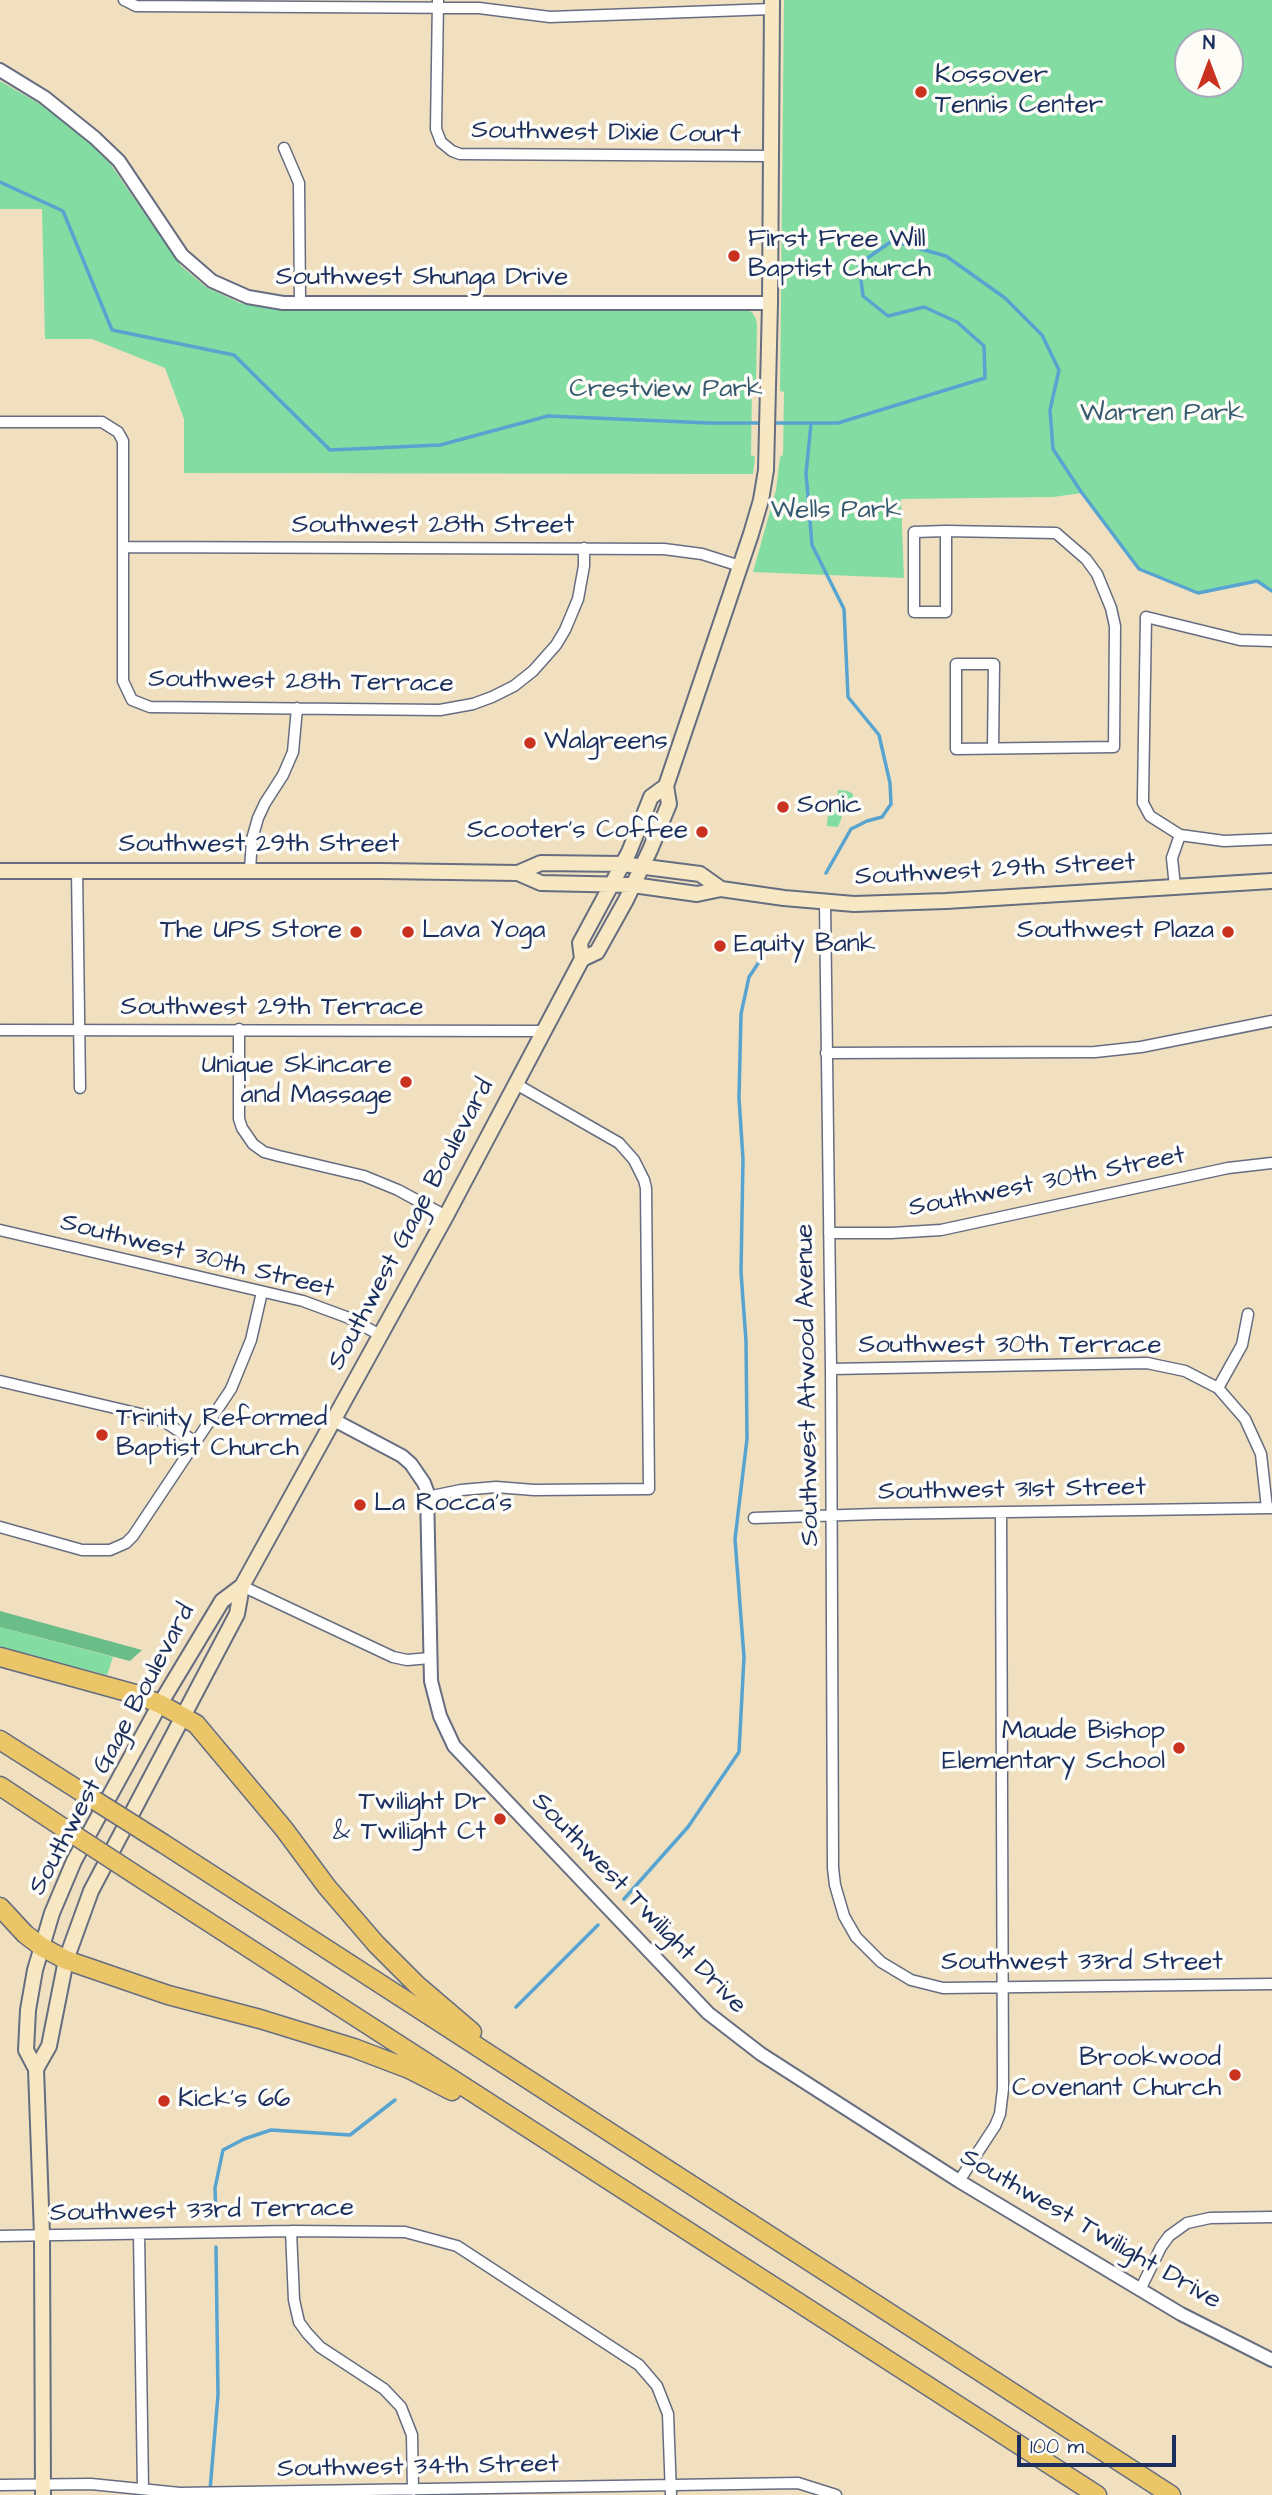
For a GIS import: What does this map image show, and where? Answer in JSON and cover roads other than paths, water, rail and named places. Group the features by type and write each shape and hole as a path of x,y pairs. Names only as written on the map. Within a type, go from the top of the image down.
{"highway":[{"path":"0,1657 117,1688 160,1704 197,1724 284,1829 327,1887 384,1952 447,2012 555,2097"},
{"path":"0,1740 1171,2495"},
{"path":"0,1786 1097,2495"},
{"path":"0,1907 41,1947 66,1960 168,1995 260,2019 354,2048 409,2069 533,2131"}],"main road":[{"name":"Southwest Gage Boulevard","path":"582,959 597,952 643,866 669,804 666,786 761,500 767,452 772,5"},
{"name":"Southwest Gage Boulevard","path":"36,2069 49,2046 66,1960 100,1872 185,1717 237,1614 242,1586 446,1216 582,959 580,943 622,864 651,797 666,786"},
{"name":"Southwest 29th Street","path":"518,873 541,863 622,864 700,874 721,889"},
{"name":"Southwest 29th Street","path":"0,871 518,873 541,883 633,885 697,894 721,889 825,902 913,902 1272,881"},
{"name":"Southwest Gage Boulevard","path":"43,2489 42,2235 36,2069 26,2050 28,2010 41,1947 52,1913 75,1861 160,1704 222,1601 242,1586"}],"street":[{"path":"124,0 136,6 438,4 550,17 772,5"},
{"name":"Southwest Dixie Court","path":"438,4 436,130 443,145 460,154 771,156"},
{"name":"Southwest Shunga Drive","path":"0,70 70,117 119,161 182,255 197,269 221,286 248,297 300,303 770,303"},
{"path":"284,148 299,183 300,303"},
{"path":"0,422 102,422 118,432 122,441 124,547"},
{"path":"946,531 946,612 914,612 914,532 946,531 1056,533 1086,559 1097,574 1115,625 1114,747 956,749 956,664 994,664 993,748"},
{"name":"Southwest 28th Street","path":"124,547 664,549 702,554 740,566"},
{"name":"Southwest 28th Terrace","path":"124,547 124,681 132,700 150,707 440,709 473,704 503,691 533,670 551,652 565,630 578,599 584,566 584,548"},
{"path":"1272,641 1240,640 1146,617 1143,803 1150,816 1180,835 1224,841 1272,839"},
{"path":"250,870 258,818 293,752 297,708"},
{"path":"1175,887 1172,858 1180,835"},
{"path":"78,870 80,1088"},
{"name":"Southwest Atwood Avenue","path":"825,902 831,1369 833,1868"},
{"path":"826,1053 1095,1052 1141,1047 1272,1021"},
{"name":"Southwest 29th Terrace","path":"0,1030 544,1031"},
{"path":"239,1030 239,1119 253,1144 264,1152 381,1182 446,1216"},
{"path":"427,1497 461,1490 496,1488 649,1489 644,1180 634,1160 619,1143 516,1084"},
{"name":"Southwest 30th Street","path":"829,1233 941,1230 1228,1168 1272,1163"},
{"name":"Southwest 30th Street","path":"0,1230 317,1304 380,1335"},
{"path":"0,1527 82,1550 101,1552 119,1547 133,1536 194,1441 222,1404 242,1365 262,1292"},
{"path":"1219,1388 1242,1345 1248,1314"},
{"name":"Southwest 30th Terrace","path":"831,1369 1147,1363 1185,1371 1219,1388 1236,1406 1253,1434 1261,1454 1270,1508"},
{"path":"0,1381 145,1415 165,1422 194,1441"},
{"name":"Southwest Twilight Drive","path":"334,1420 402,1456 424,1483 427,1497 430,1658 436,1705 454,1746 708,2013 761,2054 960,2181 1181,2314 1272,2360"},
{"name":"Southwest 31st Street","path":"754,1518 1270,1508"},
{"path":"960,2181 995,2126 1000,2113 1003,2089 1000,1512"},
{"path":"242,1586 393,1657 407,1660 430,1658"},
{"name":"Southwest 33rd Street","path":"833,1868 840,1905 850,1927 872,1955 911,1980 943,1988 1272,1984"},
{"path":"1140,2290 1161,2247 1170,2236 1188,2223 1210,2218 1272,2217"},
{"path":"291,2231 294,2300 299,2322 320,2347 384,2389 401,2407 412,2435 413,2490"},
{"name":"Southwest 33rd Terrace","path":"0,2236 291,2231 404,2232 457,2246 639,2365 657,2386 668,2414 671,2490"},
{"path":"139,2234 143,2489"},
{"name":"Southwest 34th Street","path":"0,2484 43,2489 91,2484 203,2493 671,2490 798,2483 836,2495"}],"waterway":[{"path":"0,182 63,211 112,330 234,355 330,450 440,445 548,416 765,423"},
{"path":"773,423 838,423 985,378 984,346 957,322 924,307 888,316 863,296 859,264 892,241 946,256 1005,298 1042,335 1059,370 1050,410 1053,449 1139,569 1198,593 1257,581 1272,591"},
{"path":"811,424 806,473 812,545 844,609 848,697 879,735 890,783 891,804 882,817 851,829 826,873"},
{"path":"624,1899 688,1827 739,1752 744,1657 735,1539 747,1439 746,1341 741,1272 741,1014 749,977 759,962"},
{"path":"516,2007 598,1925"},
{"path":"216,2218 215,2188 223,2150 271,2130 350,2135 395,2100"},
{"path":"210,2490 218,2395 216,2247"}],"place":[{"name":"Kossover Tennis Center","path":"921,92"},
{"name":"First Free Will Baptist Church","path":"734,256"},
{"name":"Walgreens","path":"530,743"},
{"name":"Sonic","path":"783,807"},
{"name":"Scooter's Coffee","path":"702,832"},
{"name":"The UPS Store","path":"356,932"},
{"name":"Lava Yoga","path":"408,932"},
{"name":"Southwest Plaza","path":"1228,932"},
{"name":"Equity Bank","path":"720,946"},
{"name":"Unique Skincare and Massage","path":"406,1082"},
{"name":"Trinity Reformed Baptist Church","path":"102,1435"},
{"name":"La Rocca's","path":"360,1505"},
{"name":"Maude Bishop Elementary School","path":"1179,1748"},
{"name":"Twilight Dr & Twilight Ct","path":"500,1819"},
{"name":"Brookwood Covenant Church","path":"1235,2075"},
{"name":"Kick's 66","path":"164,2101"}],"park label":[{"name":"Crestview Park","path":"666,391"},
{"name":"Warren Park","path":"1162,415"},
{"name":"Wells Park","path":"836,512"}]}
